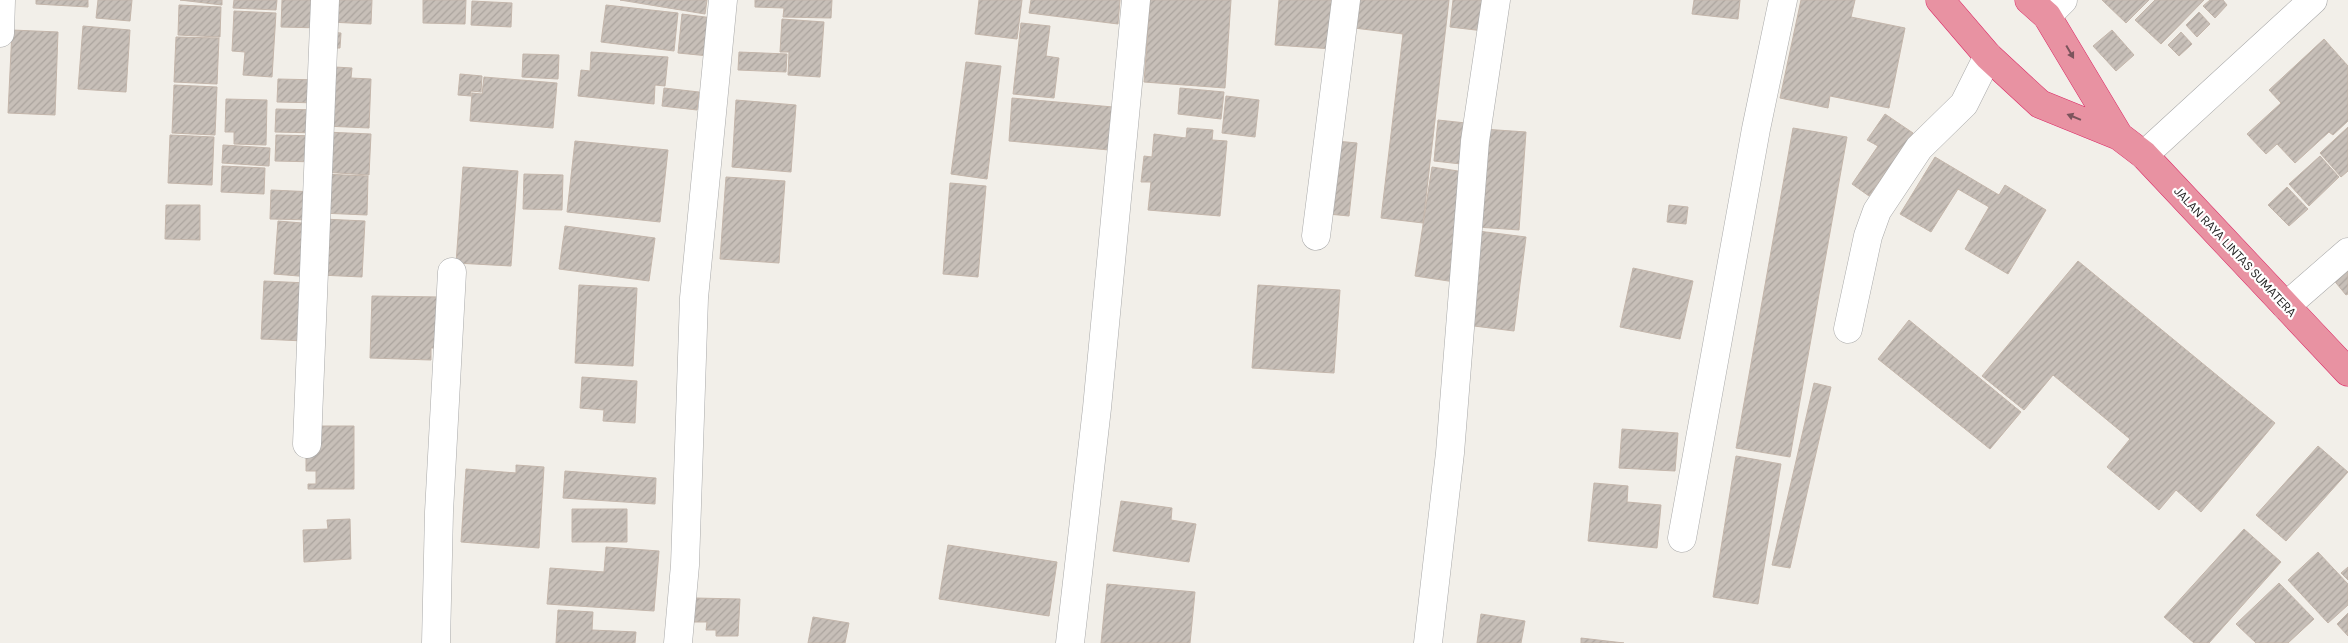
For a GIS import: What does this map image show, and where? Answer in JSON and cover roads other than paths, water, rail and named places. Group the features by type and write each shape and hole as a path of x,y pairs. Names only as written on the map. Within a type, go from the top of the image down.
{"highway":[{"name":"JALAN RAYA LINTAS SUMATERA","path":"1940,0 1988,56 2040,104 2119,136 2144,155 2348,372"},
{"name":"JALAN RAYA LINTAS SUMATERA","path":"2047,5 2119,136"}],"street":[{"path":"0,33 1,0"},
{"path":"307,444 325,0"},
{"path":"678,643 685,565 694,298 723,0"},
{"path":"1070,643 1097,408 1136,0"},
{"path":"1316,236 1346,0"},
{"path":"1428,643 1450,453 1474,141 1496,0"},
{"path":"1682,538 1756,129 1783,0"},
{"path":"2144,155 2314,0"},
{"path":"1848,329 1868,236 1877,211 1919,148 1964,104 1988,56"},
{"path":"2286,306 2348,252"},
{"path":"436,643 439,512 452,272"}]}
